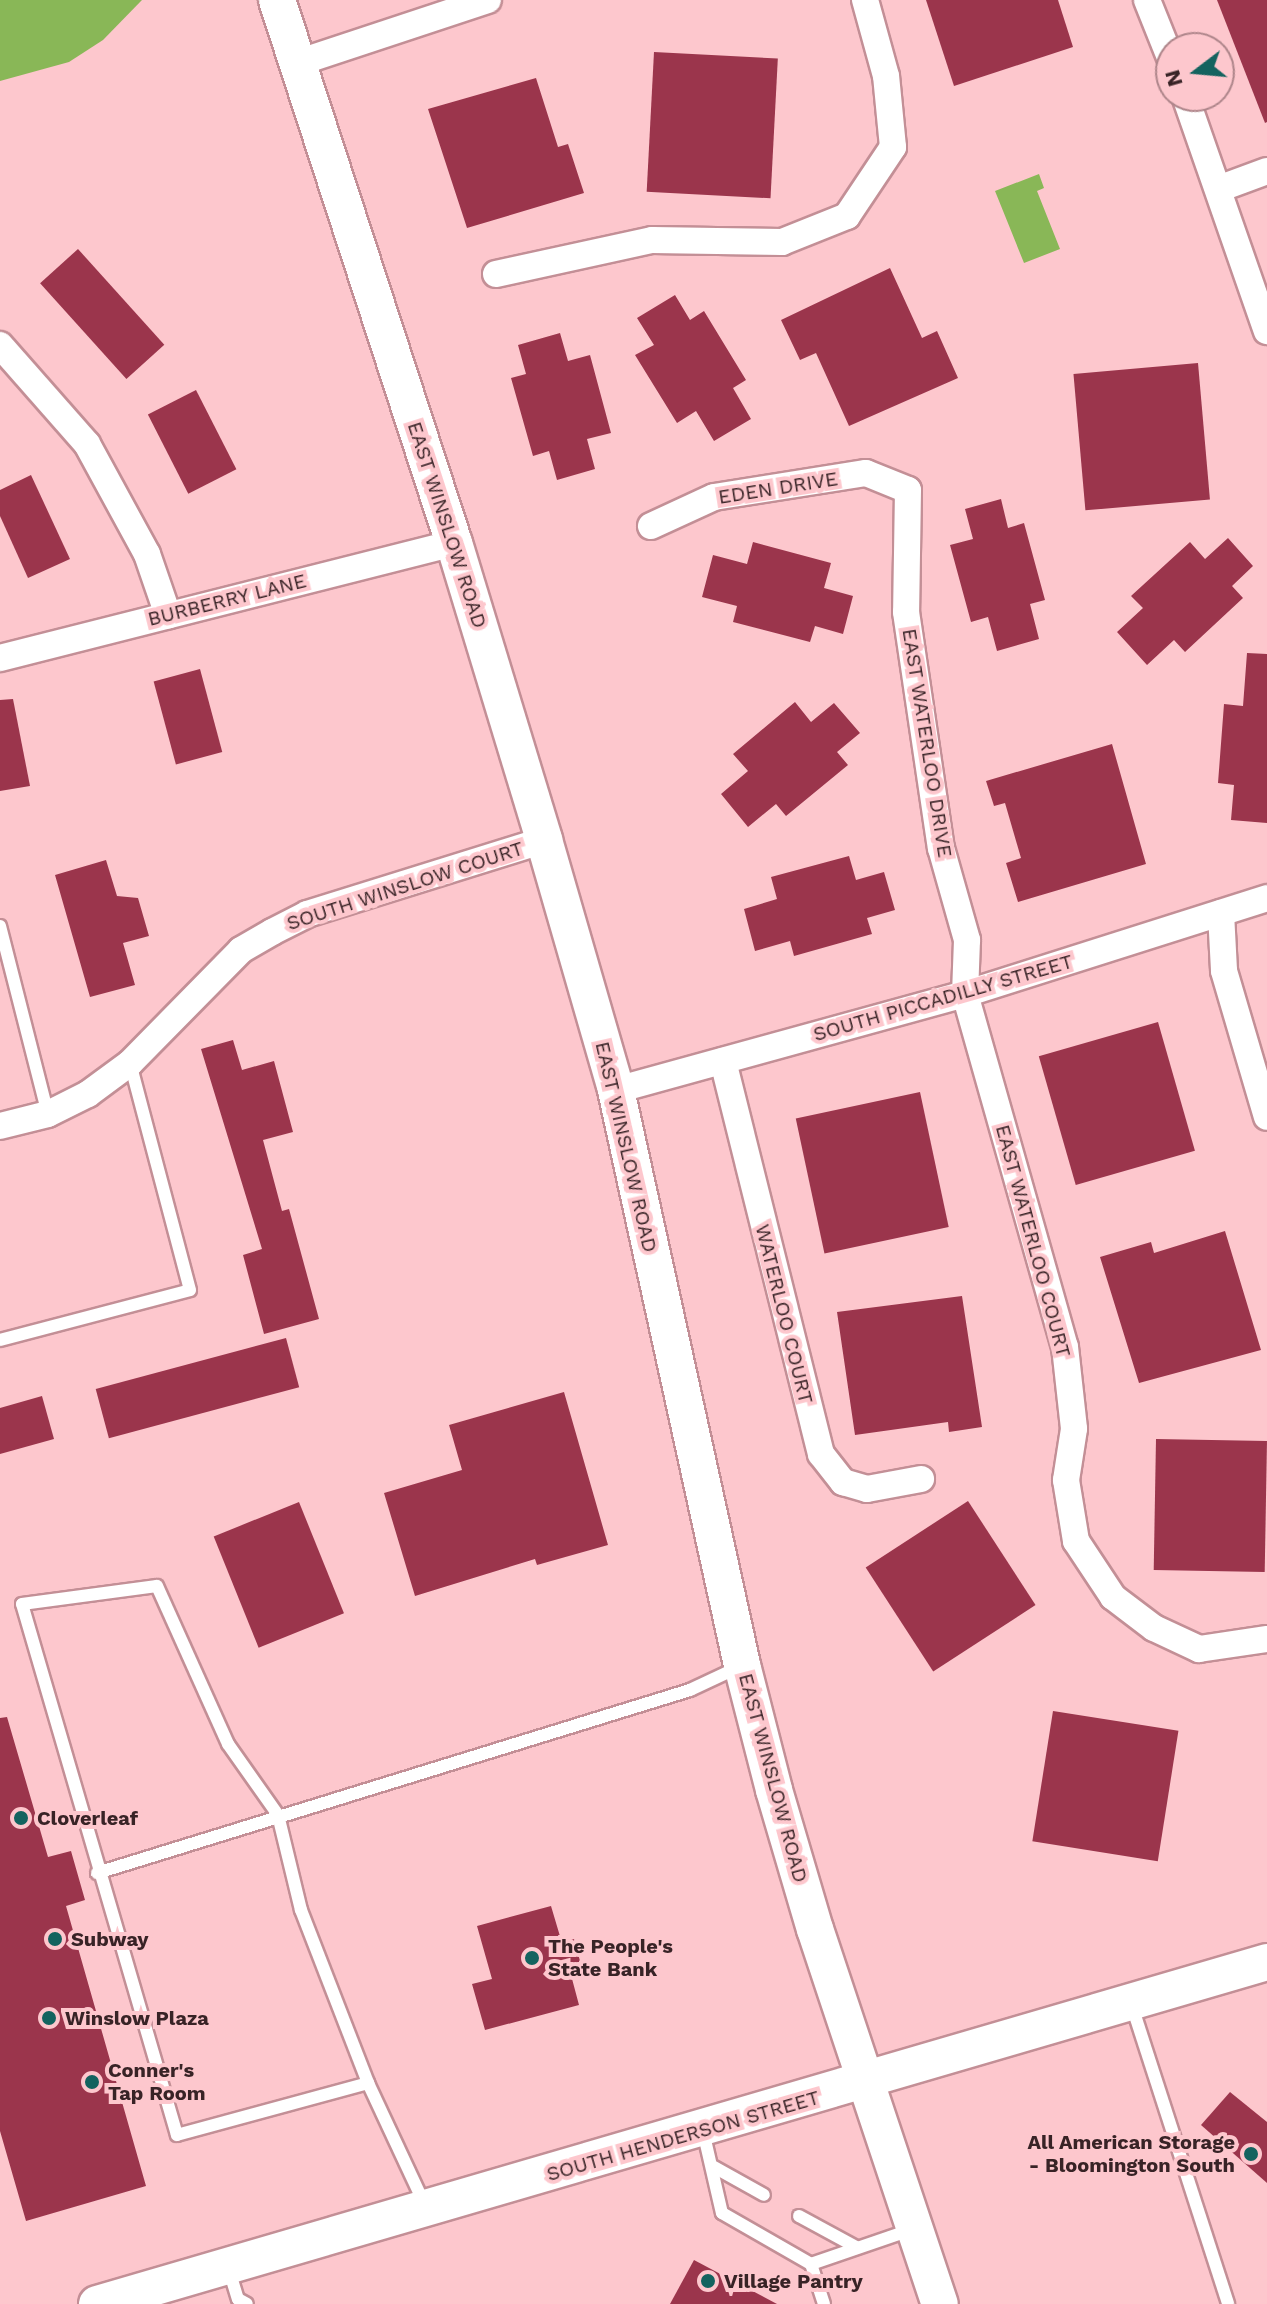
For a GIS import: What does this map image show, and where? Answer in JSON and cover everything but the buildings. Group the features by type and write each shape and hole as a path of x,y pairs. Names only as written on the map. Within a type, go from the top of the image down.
{"main road":[{"name":"EAST WINSLOW ROAD","path":"277,0 454,543 616,1090 742,1665 815,1929 940,2304"},
{"name":"SOUTH HENDERSON STREET","path":"97,2304 237,2294 428,2211 1267,1962"}],"street":[{"path":"297,63 488,0"},
{"path":"496,274 652,240 782,242 847,216 893,147 886,76 865,0"},
{"path":"1147,0 1160,32"},
{"path":"1191,112 1221,188 1267,331"},
{"path":"1221,188 1267,171"},
{"path":"0,345 87,444 147,554 168,615"},
{"name":"EDEN DRIVE","path":"651,526 714,497 866,473 908,490"},
{"name":"EAST WATERLOO DRIVE","path":"908,490 906,612 941,848 967,940 965,994"},
{"name":"BURBERRY LANE","path":"0,658 454,543"},
{"name":"SOUTH WINSLOW COURT","path":"0,1126 48,1114 88,1094 130,1063 212,977 272,932 307,914 544,840"},
{"name":"SOUTH PICCADILLY STREET","path":"616,1090 965,994 1267,898"},
{"path":"1221,913 1224,971 1267,1117"},
{"name":"EAST WATERLOO COURT","path":"965,994 1065,1347 1074,1429 1066,1480 1076,1541 1113,1597 1154,1628 1199,1649 1267,1639"},
{"name":"WATERLOO COURT","path":"723,1061 821,1454 843,1482 867,1489 921,1479"}],"lane":[{"path":"0,926 48,1114"},
{"path":"0,1340 190,1290 130,1063"},
{"path":"368,2083 177,2135 97,1873 22,1604 157,1586 228,1744 278,1815 301,1910 368,2083 428,2211"},
{"path":"97,1873 690,1690 742,1665"},
{"path":"1131,2003 1228,2304"},
{"path":"703,2131 714,2167 722,2213 811,2264 824,2304"},
{"path":"714,2167 764,2195"},
{"path":"799,2216 856,2247"},
{"path":"811,2264 916,2228"}],"shaded area":[{"path":"0,0 142,0 103,40 69,62 0,81"},
{"path":"1039,174 1044,188 1037,191 1060,249 1024,263 995,191"}],"place":[{"name":"Cloverleaf","path":"21,1818"},
{"name":"Subway","path":"55,1939"},
{"name":"The People's State Bank","path":"532,1958"},
{"name":"Winslow Plaza","path":"49,2018"},
{"name":"Conner's Tap Room","path":"92,2082"},
{"name":"All American Storage - Bloomington South","path":"1251,2154"},
{"name":"Village Pantry","path":"708,2281"}]}
